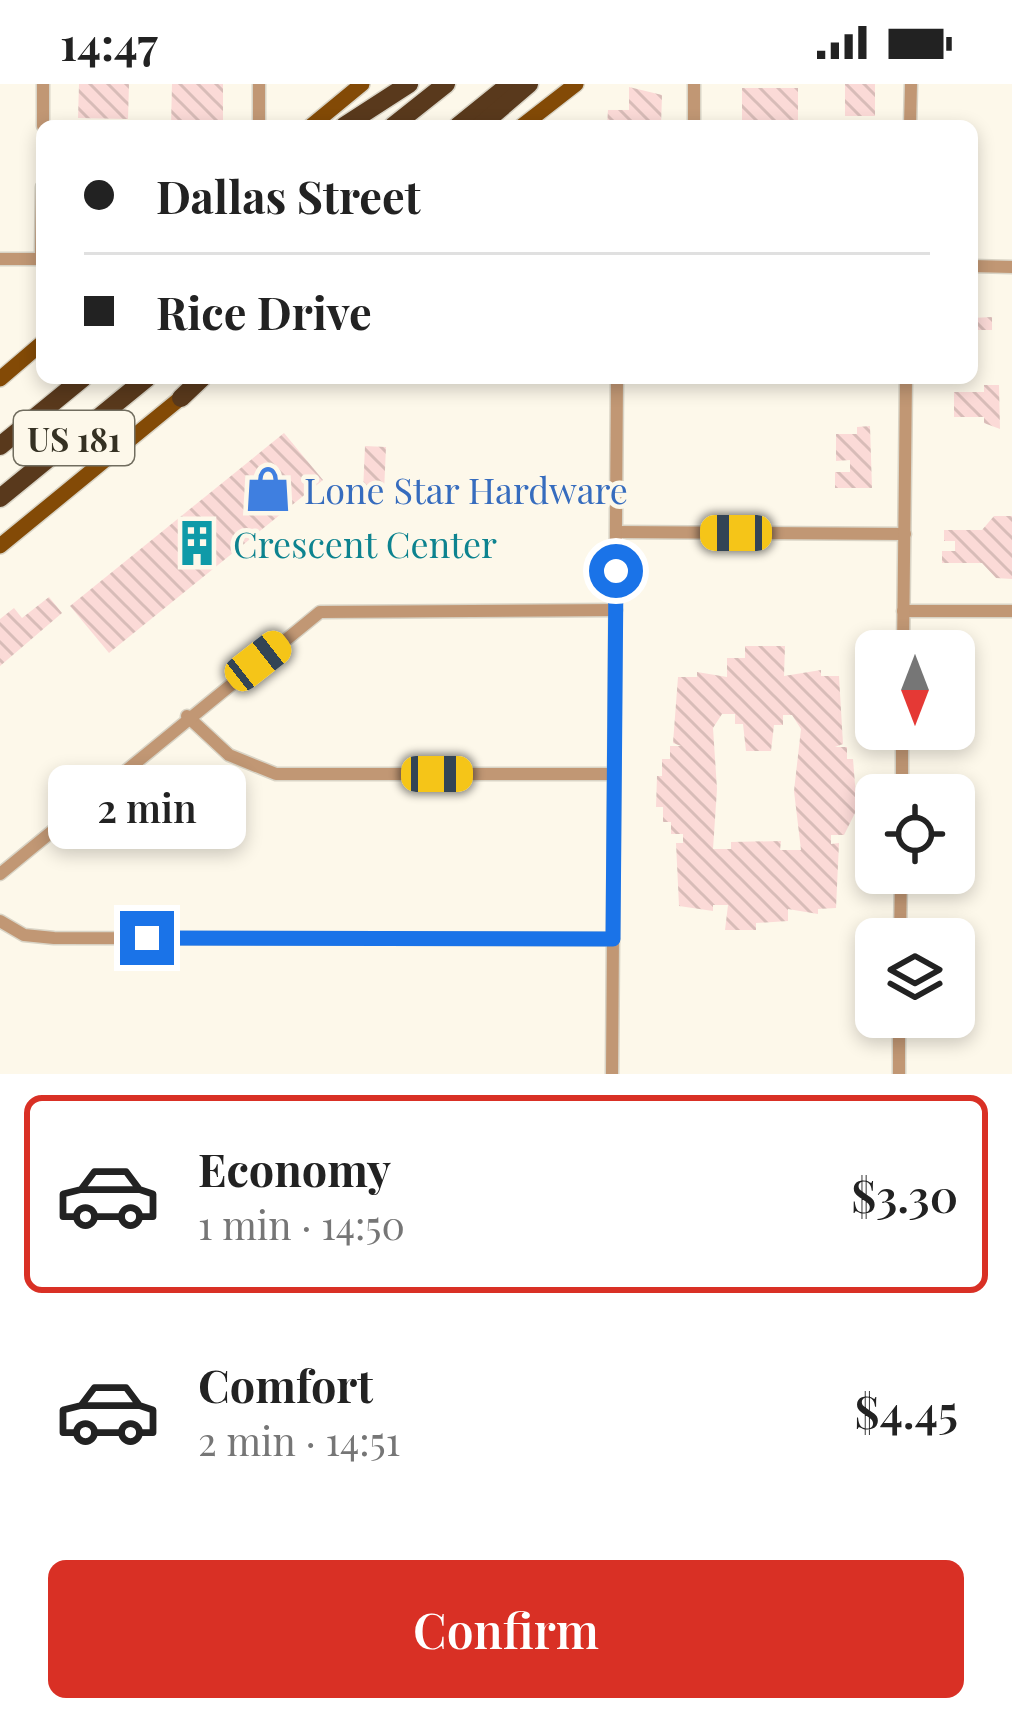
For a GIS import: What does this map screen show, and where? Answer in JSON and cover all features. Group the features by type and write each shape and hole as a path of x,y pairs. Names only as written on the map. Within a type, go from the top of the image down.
{"highway":[{"path":"353,120 409,84"},
{"path":"401,120 446,84"},
{"path":"465,120 510,84"},
{"path":"487,120 529,84"},
{"name":"US 181","path":"0,446 76,384"},
{"name":"US 181","path":"0,498 140,384"},
{"path":"181,398 197,384"}],"main road":[{"path":"318,120 362,84"},
{"path":"530,120 576,84"},
{"path":"0,379 36,348"},
{"path":"0,546 181,398"}],"street":[{"path":"43,84 43,120"},
{"path":"259,84 259,120"},
{"path":"694,84 694,120"},
{"path":"910,120 911,84"},
{"path":"0,259 36,259"},
{"path":"978,266 1012,266"},
{"path":"612,1074 616,384"},
{"path":"903,630 906,384"},
{"path":"617,532 904,534"},
{"path":"0,874 320,612 616,610"},
{"path":"903,611 1012,611"},
{"path":"188,716 229,755 276,775 614,774"},
{"path":"0,921 24,935 54,938 613,939"},
{"path":"899,1038 899,1074"}],"building":[{"path":"79,84 129,84 128,119 78,118"},
{"path":"172,84 223,84 223,120 171,120"},
{"path":"845,84 875,84 875,116 845,116"},
{"path":"629,87 662,95 661,120 607,120 608,110 629,110"},
{"path":"742,88 798,88 798,120 742,120"},
{"path":"992,317 992,330 978,330 978,318"},
{"path":"984,385 999,385 1000,429 984,423 984,417 954,417 954,392 984,392"},
{"path":"870,426 872,488 835,488 835,472 850,472 850,460 836,461 836,434 857,434 857,427"},
{"name":"Crescent Center","path":"284,433 323,480 109,653 70,606"},
{"path":"365,446 386,447 384,492 363,492"},
{"path":"994,516 1012,516 1012,579 996,578 982,563 942,563 942,551 955,551 955,541 944,541 944,530 982,530"},
{"path":"49,597 62,613 0,666 0,619 14,608 22,618"},
{"path":"745,646 785,646 784,676 821,670 821,676 839,676 843,744 835,747 847,747 847,759 853,759 855,813 844,835 831,835 831,844 839,843 836,908 818,909 818,914 788,909 788,921 756,923 756,930 725,930 728,905 713,905 713,911 679,906 676,843 683,843 683,834 671,834 671,822 663,822 663,807 656,807 662,759 670,759 670,746 681,746 673,743 678,677 697,677 697,672 727,677 727,658 745,658","holes":["722,714 735,714 735,724 743,724 746,751 771,751 774,725 783,725 783,715 792,715 801,729 794,791 801,850 780,850 781,841 731,842 731,849 713,849 717,789 713,728"]}],"place":[{"name":"Lone Star Hardware","path":"268,489"},
{"name":"Crescent Center","path":"197,543"}],"route":[{"path":"147,938 613,939 616,571"}]}
